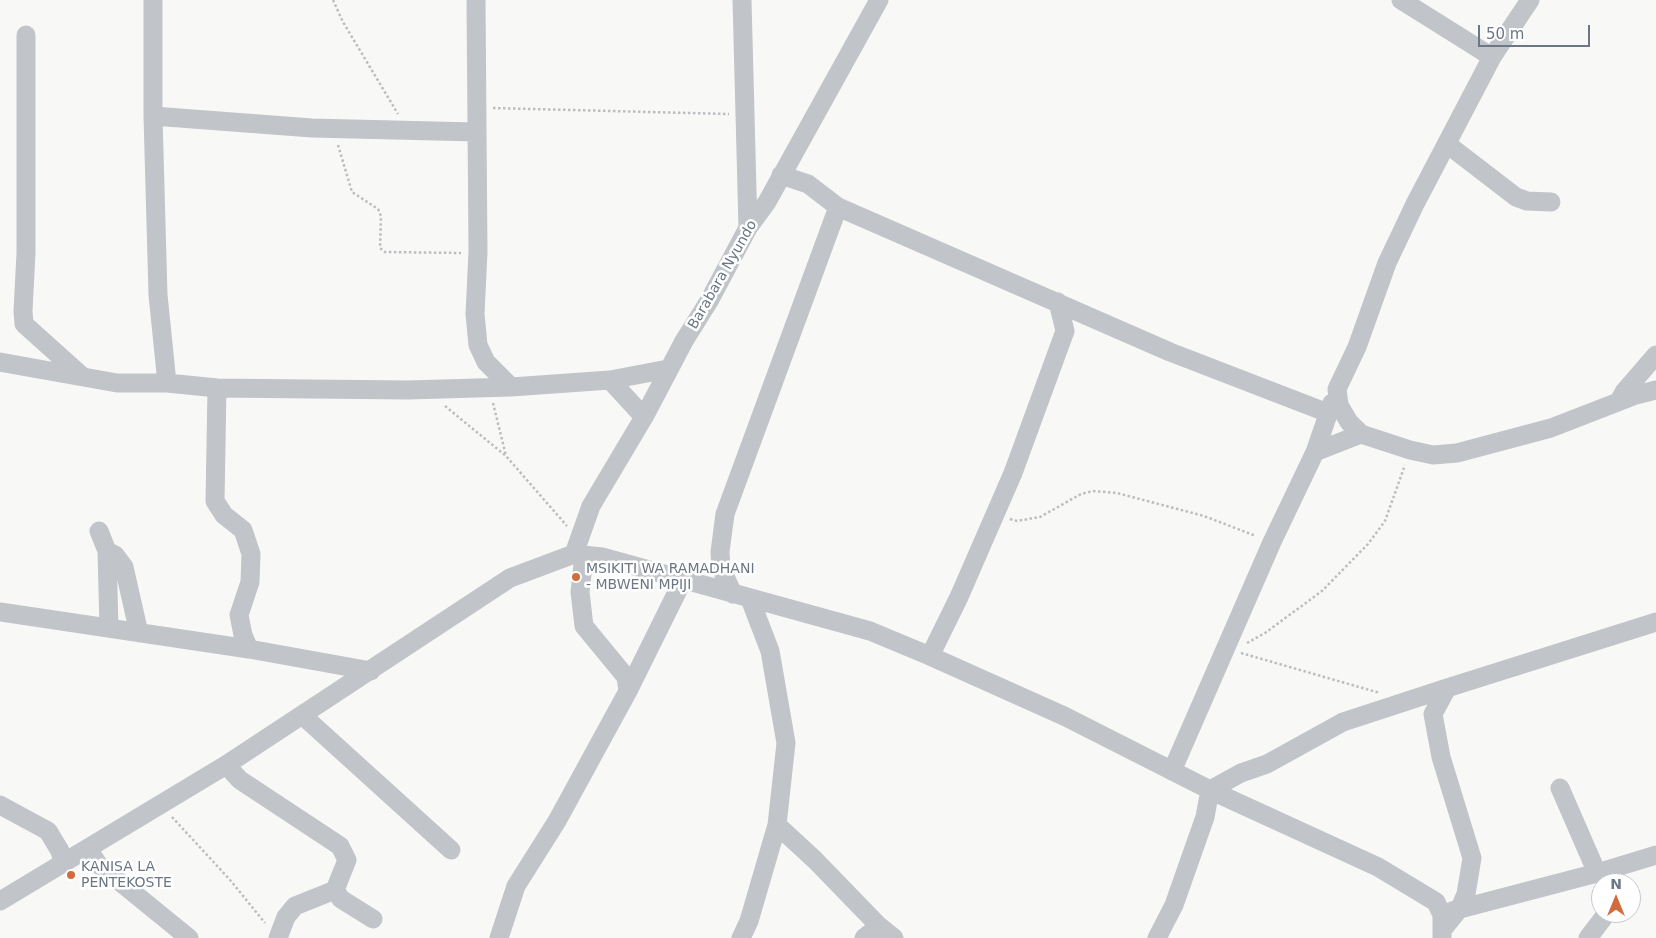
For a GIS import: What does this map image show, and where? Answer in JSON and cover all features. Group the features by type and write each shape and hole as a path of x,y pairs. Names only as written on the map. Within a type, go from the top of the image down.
{"street":[{"path":"153,0 153,116 158,295 167,383"},
{"path":"476,0 478,252 475,314 478,345 486,362 511,387"},
{"path":"742,0 748,228"},
{"name":"Barabara Nyundo","path":"628,691 626,677 584,626 580,592 579,549 591,506 644,417 668,369 709,301 748,228 767,202 879,0"},
{"path":"1401,0 1492,57"},
{"path":"1172,771 1229,650 1272,542 1316,452 1337,389 1357,347 1387,263 1415,204 1492,57 1530,0"},
{"path":"26,35 26,253 22,311 24,324 84,378"},
{"path":"153,116 336,129 476,132"},
{"path":"1447,144 1516,197 1527,201 1551,202"},
{"path":"781,175 808,184 838,207 1170,352 1328,413"},
{"path":"741,938 750,921 777,825 786,743 785,728 770,651 742,596 721,568 720,552 725,514 838,207"},
{"path":"930,656 959,598 1013,473 1064,331 1058,302"},
{"path":"1064,331 1086,314"},
{"path":"1619,401 1624,392 1656,355"},
{"path":"0,362 117,383 167,383 217,388 488,388 610,380 668,369"},
{"path":"610,380 644,417"},
{"path":"217,388 215,502 224,515 243,530 251,554 250,582 239,615 243,635 249,649"},
{"path":"1337,389 1339,405 1343,414 1361,434 1410,450 1433,455 1457,453 1551,428 1619,401 1656,390"},
{"path":"1316,452 1361,434"},
{"path":"98,531 106,551 109,628"},
{"path":"0,901 226,765 510,578 579,549 683,580 870,631 930,656 1064,716 1210,790 1378,867 1436,902 1443,927"},
{"path":"106,551 116,555 124,567 139,633"},
{"path":"498,938 516,886 557,821 628,691 683,580"},
{"path":"0,612 249,649 371,671"},
{"path":"1210,790 1242,773 1267,764 1343,722 1656,622"},
{"path":"1443,927 1460,908 1466,894 1472,858 1441,757 1433,714 1447,688"},
{"path":"1411,700 1433,714"},
{"path":"302,715 451,850"},
{"path":"226,765 240,780 340,846 347,860 335,890 295,906 286,918 278,938"},
{"path":"1560,788 1597,873 1656,855"},
{"path":"1157,938 1174,906 1205,816 1210,790"},
{"path":"0,805 48,831 60,851 63,862"},
{"path":"777,825 815,860 879,926 894,938"},
{"path":"88,849 98,864 189,938"},
{"path":"1626,873 1630,863"},
{"path":"1460,908 1591,875"},
{"path":"335,890 341,899 373,919"},
{"path":"1588,938 1599,923"},
{"path":"864,938 879,926"}],"path":[{"path":"333,0 343,22 408,131"},
{"path":"476,107 744,115"},
{"path":"336,129 338,153 352,192 378,209 381,216 380,248 385,252 478,252"},
{"path":"488,388 506,456"},
{"path":"428,389 442,404 506,456 579,549"},
{"path":"1229,650 1265,633 1322,591 1368,544 1385,521 1410,450"},
{"path":"994,515 1017,521 1040,517 1082,494 1093,491 1117,492 1204,516 1272,542"},
{"path":"1229,650 1411,700"},
{"path":"161,804 231,880 266,924"}],"place":[{"name":"MSIKITI WA RAMADHANI - MBWENI MPIJI","path":"576,577"},
{"name":"KANISA LA PENTEKOSTE","path":"71,875"}]}
